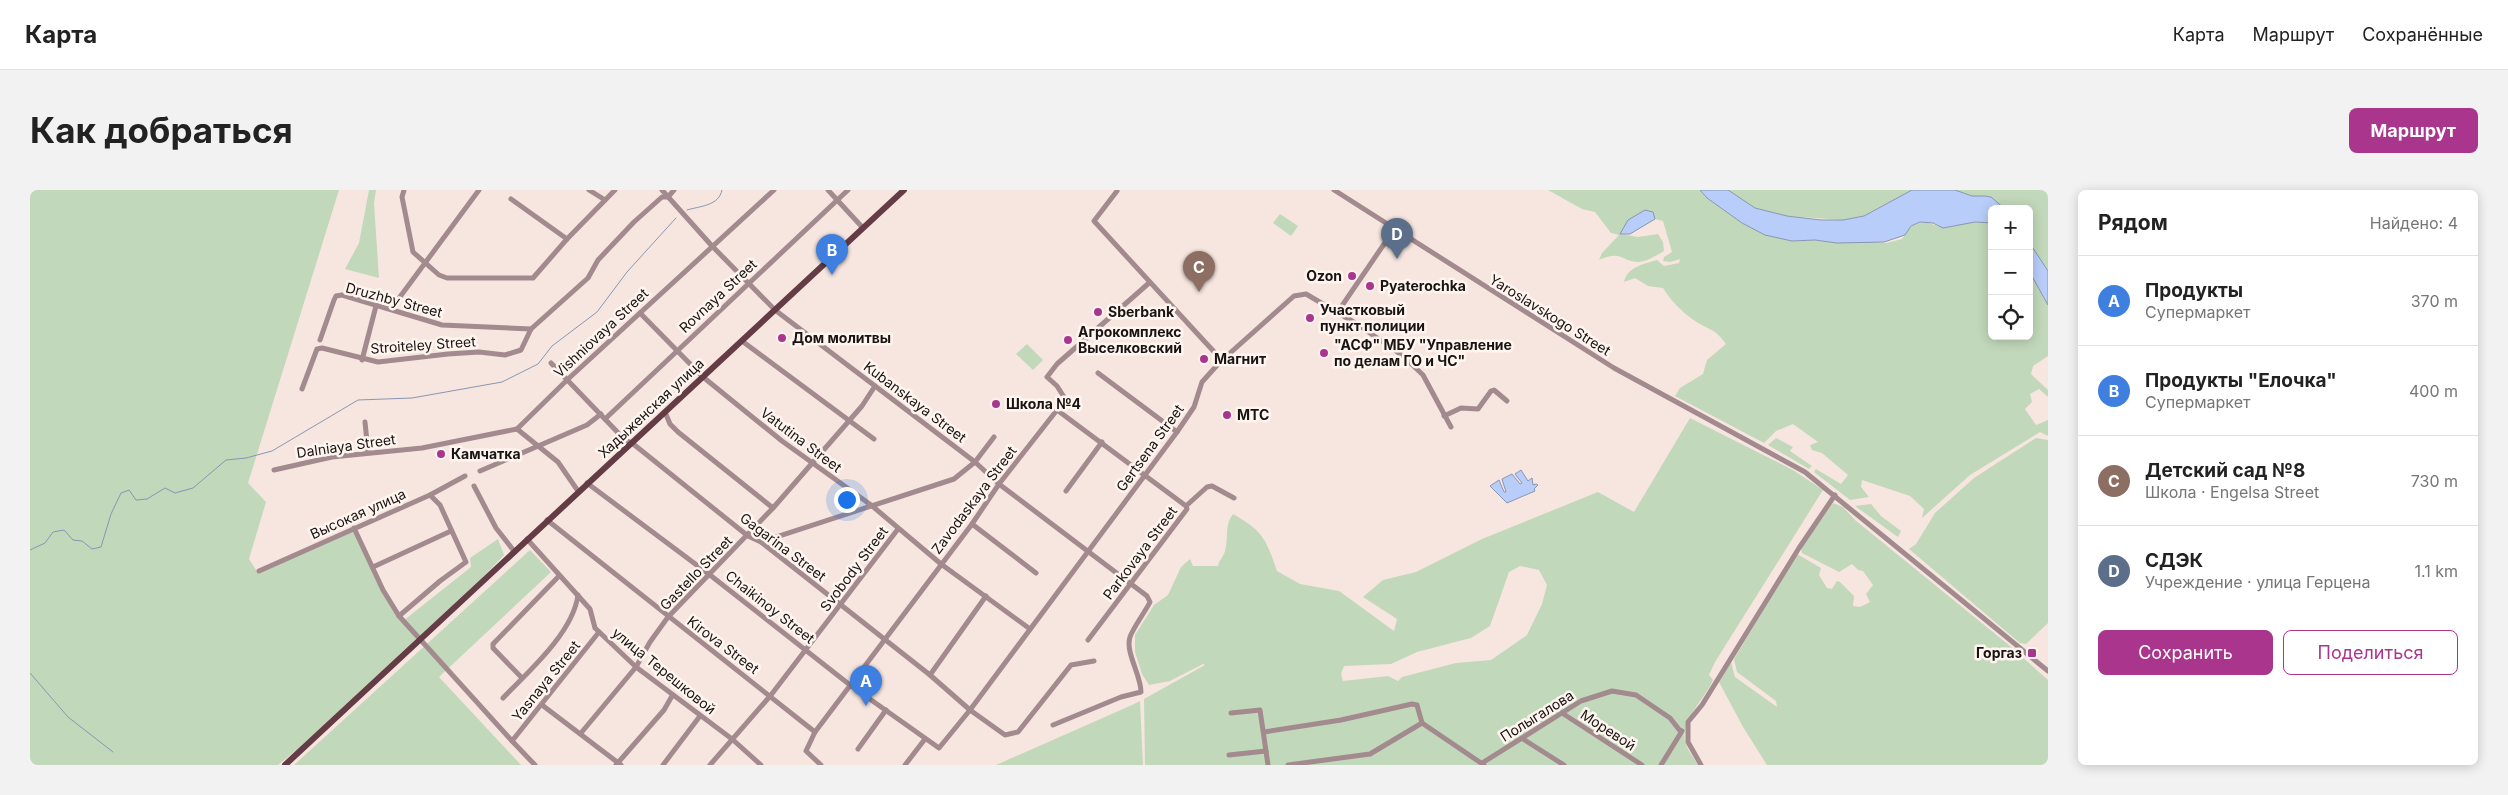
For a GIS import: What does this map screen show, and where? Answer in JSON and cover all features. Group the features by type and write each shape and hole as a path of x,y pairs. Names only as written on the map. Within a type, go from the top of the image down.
{"main road":[{"name":"Хадыженская улица","path":"285,765 416,641 904,190"}],"street":[{"path":"404,190 402,197 413,252 423,263 439,275 447,278 533,278 567,239 615,190"},
{"path":"390,308 479,190"},
{"path":"589,190 605,200"},
{"name":"Kubanskaya Street","path":"662,190 712,246 775,310 1147,596 1150,602 1130,637 1132,658 1141,681 1140,692 1122,697 1053,725"},
{"path":"530,329 588,278 598,260 634,222 662,197 668,197 674,190"},
{"name":"Vishniovaya Street","path":"517,430 566,380 774,190"},
{"path":"828,190 863,228"},
{"name":"Rovnaya Street","path":"480,471 587,425 603,416 676,351 848,190"},
{"name":"Yaroslavskogo Street","path":"1334,190 1614,368 1761,446 1805,472 2048,671"},
{"path":"1117,191 1094,221 1149,283 1187,321 1219,358 1220,362"},
{"path":"511,199 567,239"},
{"path":"1338,312 1394,228"},
{"path":"1149,283 1057,364 1047,377 1057,386 1064,397 1057,410 1186,506"},
{"name":"Gertsena Street","path":"939,748 970,710 1178,432 1194,407 1202,382 1220,362 1294,296 1306,294 1338,312 1377,337 1412,363 1423,375 1451,427"},
{"name":"Druzhby Street","path":"320,340 336,296 342,295 442,325 530,329"},
{"path":"362,360 376,306"},
{"name":"Vatutina Street","path":"640,313 703,377 813,463 871,505 941,564 1030,629"},
{"name":"Stroiteley Street","path":"302,389 317,348 362,360 378,362 479,352 505,354 521,350 530,329"},
{"path":"742,340 848,422 874,439"},
{"name":"Gagarina Street","path":"551,363 625,440 632,443 748,536 761,542 930,675 970,710 1005,735 1012,735 1018,732 1071,665 1094,662"},
{"path":"1098,372 1178,432"},
{"name":"Gastello Street","path":"581,733 636,667 650,642 668,617 748,536 848,422 876,386"},
{"path":"1444,416 1461,408 1478,409 1491,391 1494,390 1507,401"},
{"name":"Zavodaskaya Street","path":"822,765 806,751 815,732 972,524 999,484 1057,410"},
{"path":"665,412 670,424 678,432 773,508"},
{"path":"365,422 368,452"},
{"path":"517,430 558,462 578,491"},
{"name":"Dalniaya Street","path":"274,470 332,457 422,448 517,430"},
{"name":"Zavodaskaya Street","path":"761,542 954,478 975,462 994,437"},
{"path":"1066,491 1102,442"},
{"name":"Высокая улица","path":"259,571 430,495 465,476"},
{"name":"Chaikinoy Street","path":"587,483 710,575 850,684 925,740 939,748"},
{"path":"474,486 496,528 514,551"},
{"name":"Parkovaya Street","path":"1088,640 1132,585 1188,509 1186,506 1207,486 1212,486 1234,498"},
{"path":"399,616 440,581 466,562 450,532 440,505 430,495"},
{"path":"1660,765 1688,722 1702,705 1799,548 1835,495"},
{"name":"Kirova Street","path":"547,520 668,617 772,696 815,732"},
{"path":"972,524 1036,573"},
{"path":"354,528 383,590 416,641 512,741"},
{"name":"Svobody Street","path":"710,765 772,696 898,529"},
{"path":"373,567 450,532"},
{"name":"улица Терешковой","path":"526,539 590,609 595,628 599,632 636,667 672,696 732,739 761,765"},
{"path":"522,678 493,648 493,644 559,576"},
{"path":"503,698 568,625 578,595"},
{"path":"930,675 986,596"},
{"name":"Yasnaya Street","path":"534,765 512,741 599,632"},
{"name":"Полыгалова","path":"1483,764 1581,701 1612,691 1636,694 1670,718 1681,732"},
{"path":"542,705 581,733 618,764 664,710 672,696"},
{"path":"1264,732 1341,720 1412,704 1417,705 1420,709 1422,723 1483,764"},
{"path":"858,749 886,710"},
{"path":"1232,713 1260,710 1268,765"},
{"name":"Моревой","path":"1562,713 1642,765"},
{"path":"663,765 700,716"},
{"path":"1688,722 1688,742 1701,765"},
{"path":"1288,765 1370,754 1422,723"},
{"path":"1523,739 1564,765"},
{"path":"905,765 925,740"},
{"path":"1229,755 1266,750"}],"green space":[{"path":"30,190 339,190 248,483 266,502 249,559 258,573 354,530 385,597 403,621 471,567 470,558 498,539 504,555 485,575 299,748 278,765 30,765"},
{"path":"369,190 376,190 374,203 379,278 345,269 359,243"},
{"path":"1548,190 1700,190 1707,198 1742,223 1765,235 1792,241 1886,243 1902,239 1911,227 1922,222 1942,227 1974,222 1988,222 1988,340 2033,340 2033,278 2048,305 2048,356 2033,366 2031,374 2048,390 2048,397 2039,389 2030,394 2032,402 2025,409 2036,425 2048,420 2048,436 2040,432 1970,475 1922,518 1924,509 1910,496 1862,480 1861,487 1869,497 1850,500 1814,472 1816,469 1841,484 1848,475 1822,453 1812,450 1810,445 1818,442 1793,424 1776,431 1764,443 1675,396 1680,388 1703,374 1707,360 1726,344 1715,332 1695,321 1681,310 1663,288 1648,286 1635,278 1624,282 1632,270 1642,265 1657,260 1664,266 1679,263 1680,259 1670,262 1663,261 1664,257 1672,252 1663,221 1655,219 1653,212 1621,234 1638,237 1658,234 1663,242 1664,251 1641,262 1617,256 1599,260 1602,253 1619,235 1611,233 1595,212 1582,209"},
{"path":"1728,190 1912,190 1864,216 1843,220 1787,216 1755,208"},
{"path":"1955,190 2048,190 2048,271 2033,248 2033,205 2000,205 1985,198 1962,194"},
{"path":"1280,214 1298,226 1291,236 1273,223"},
{"path":"1027,344 1043,360 1033,370 1016,354"},
{"path":"1690,418 1793,470 1823,490 1715,662 1709,675 1713,680 1689,720 1685,736 1687,747 1698,765 1145,765 1144,699 1205,665 1203,664 1170,681 1149,685 1142,674 1135,652 1135,635 1154,605 1168,595 1181,567 1190,559 1193,566 1218,566 1224,555 1228,527 1233,514 1251,526 1262,537 1270,551 1277,571 1300,584 1339,591 1394,631 1397,619 1363,597 1383,580 1416,572 1482,539 1598,492 1634,512","holes":["1520,566 1539,570 1547,585 1542,604 1527,635 1491,660 1456,663 1402,677 1398,681 1388,676 1343,681 1341,674 1344,666 1391,664 1417,652 1471,638 1490,626 1509,572"]},
{"path":"1776,438 1793,447 1790,451 1812,466 1809,469 1768,445"},
{"path":"2036,438 2048,440 2048,623 2026,644 2020,643 1909,549 1916,544 1935,513 1974,478"},
{"path":"1833,503 1843,507 1855,520 2010,646 2048,680 2048,765 1767,765 1743,727 1719,682 1731,662 1735,677 1777,707 1776,701 1737,672 1734,659 1797,554 1821,568 1819,575 1827,588 1832,589 1837,581 1840,582 1854,596 1853,606 1860,607 1870,602 1866,594 1873,585 1863,571 1858,570 1852,564 1839,572 1802,553 1801,548"},
{"path":"1871,504 1881,516 1901,531 1898,537 1855,506"},
{"path":"530,550 551,572 439,677 521,765 294,765"},
{"path":"1140,701 1143,765 996,765 1132,705"}],"water":[{"path":"1700,190 1728,190 1755,208 1787,216 1821,220 1843,220 1864,216 1912,190 1955,190 1972,196 1991,197 2000,205 1988,205 1988,223 1975,222 1943,228 1933,223 1920,222 1911,226 1905,235 1884,242 1837,243 1815,240 1792,241 1765,235 1742,223 1707,198"},
{"path":"1645,210 1653,212 1655,219 1630,234 1620,234 1628,220"},
{"path":"2033,248 2048,271 2048,305 2033,278"},
{"path":"1521,470 1528,481 1532,478 1533,485 1538,485 1534,489 1535,491 1507,503 1490,486 1499,480 1504,492 1506,492 1502,479 1512,474 1520,484 1522,483 1515,474"}],"waterway":[{"path":"687,210 713,202 722,190"},
{"path":"30,550 45,543 53,532 64,530 73,540 82,541 92,549 101,547 111,514 121,493 129,490 136,500 147,499 165,488 175,493 193,488 226,460 246,458 272,451 358,400 412,398 502,382 538,364 552,346 597,312 627,272 676,218"},
{"path":"30,673 68,717 113,752"}],"place":[{"name":"СДЭК","path":"1397,259"},
{"name":"Продукты \"Елочка\"","path":"832,275"},
{"name":"Ozon","path":"1352,276"},
{"name":"Pyaterochka","path":"1370,286"},
{"name":"Детский сад №8","path":"1199,292"},
{"name":"Sberbank","path":"1098,312"},
{"name":"Участковый пункт полиции","path":"1310,318"},
{"name":"Дом молитвы","path":"782,338"},
{"name":"Агрокомплекс Выселковский","path":"1068,340"},
{"name":"\"АСФ\" МБУ \"Управление по делам ГО и ЧС\"","path":"1324,353"},
{"name":"Магнит","path":"1204,359"},
{"name":"Школа №4","path":"996,404"},
{"name":"МТС","path":"1227,415"},
{"name":"Камчатка","path":"441,454"},
{"name":"Горгаз","path":"2032,653"},
{"name":"Продукты","path":"866,706"}]}
